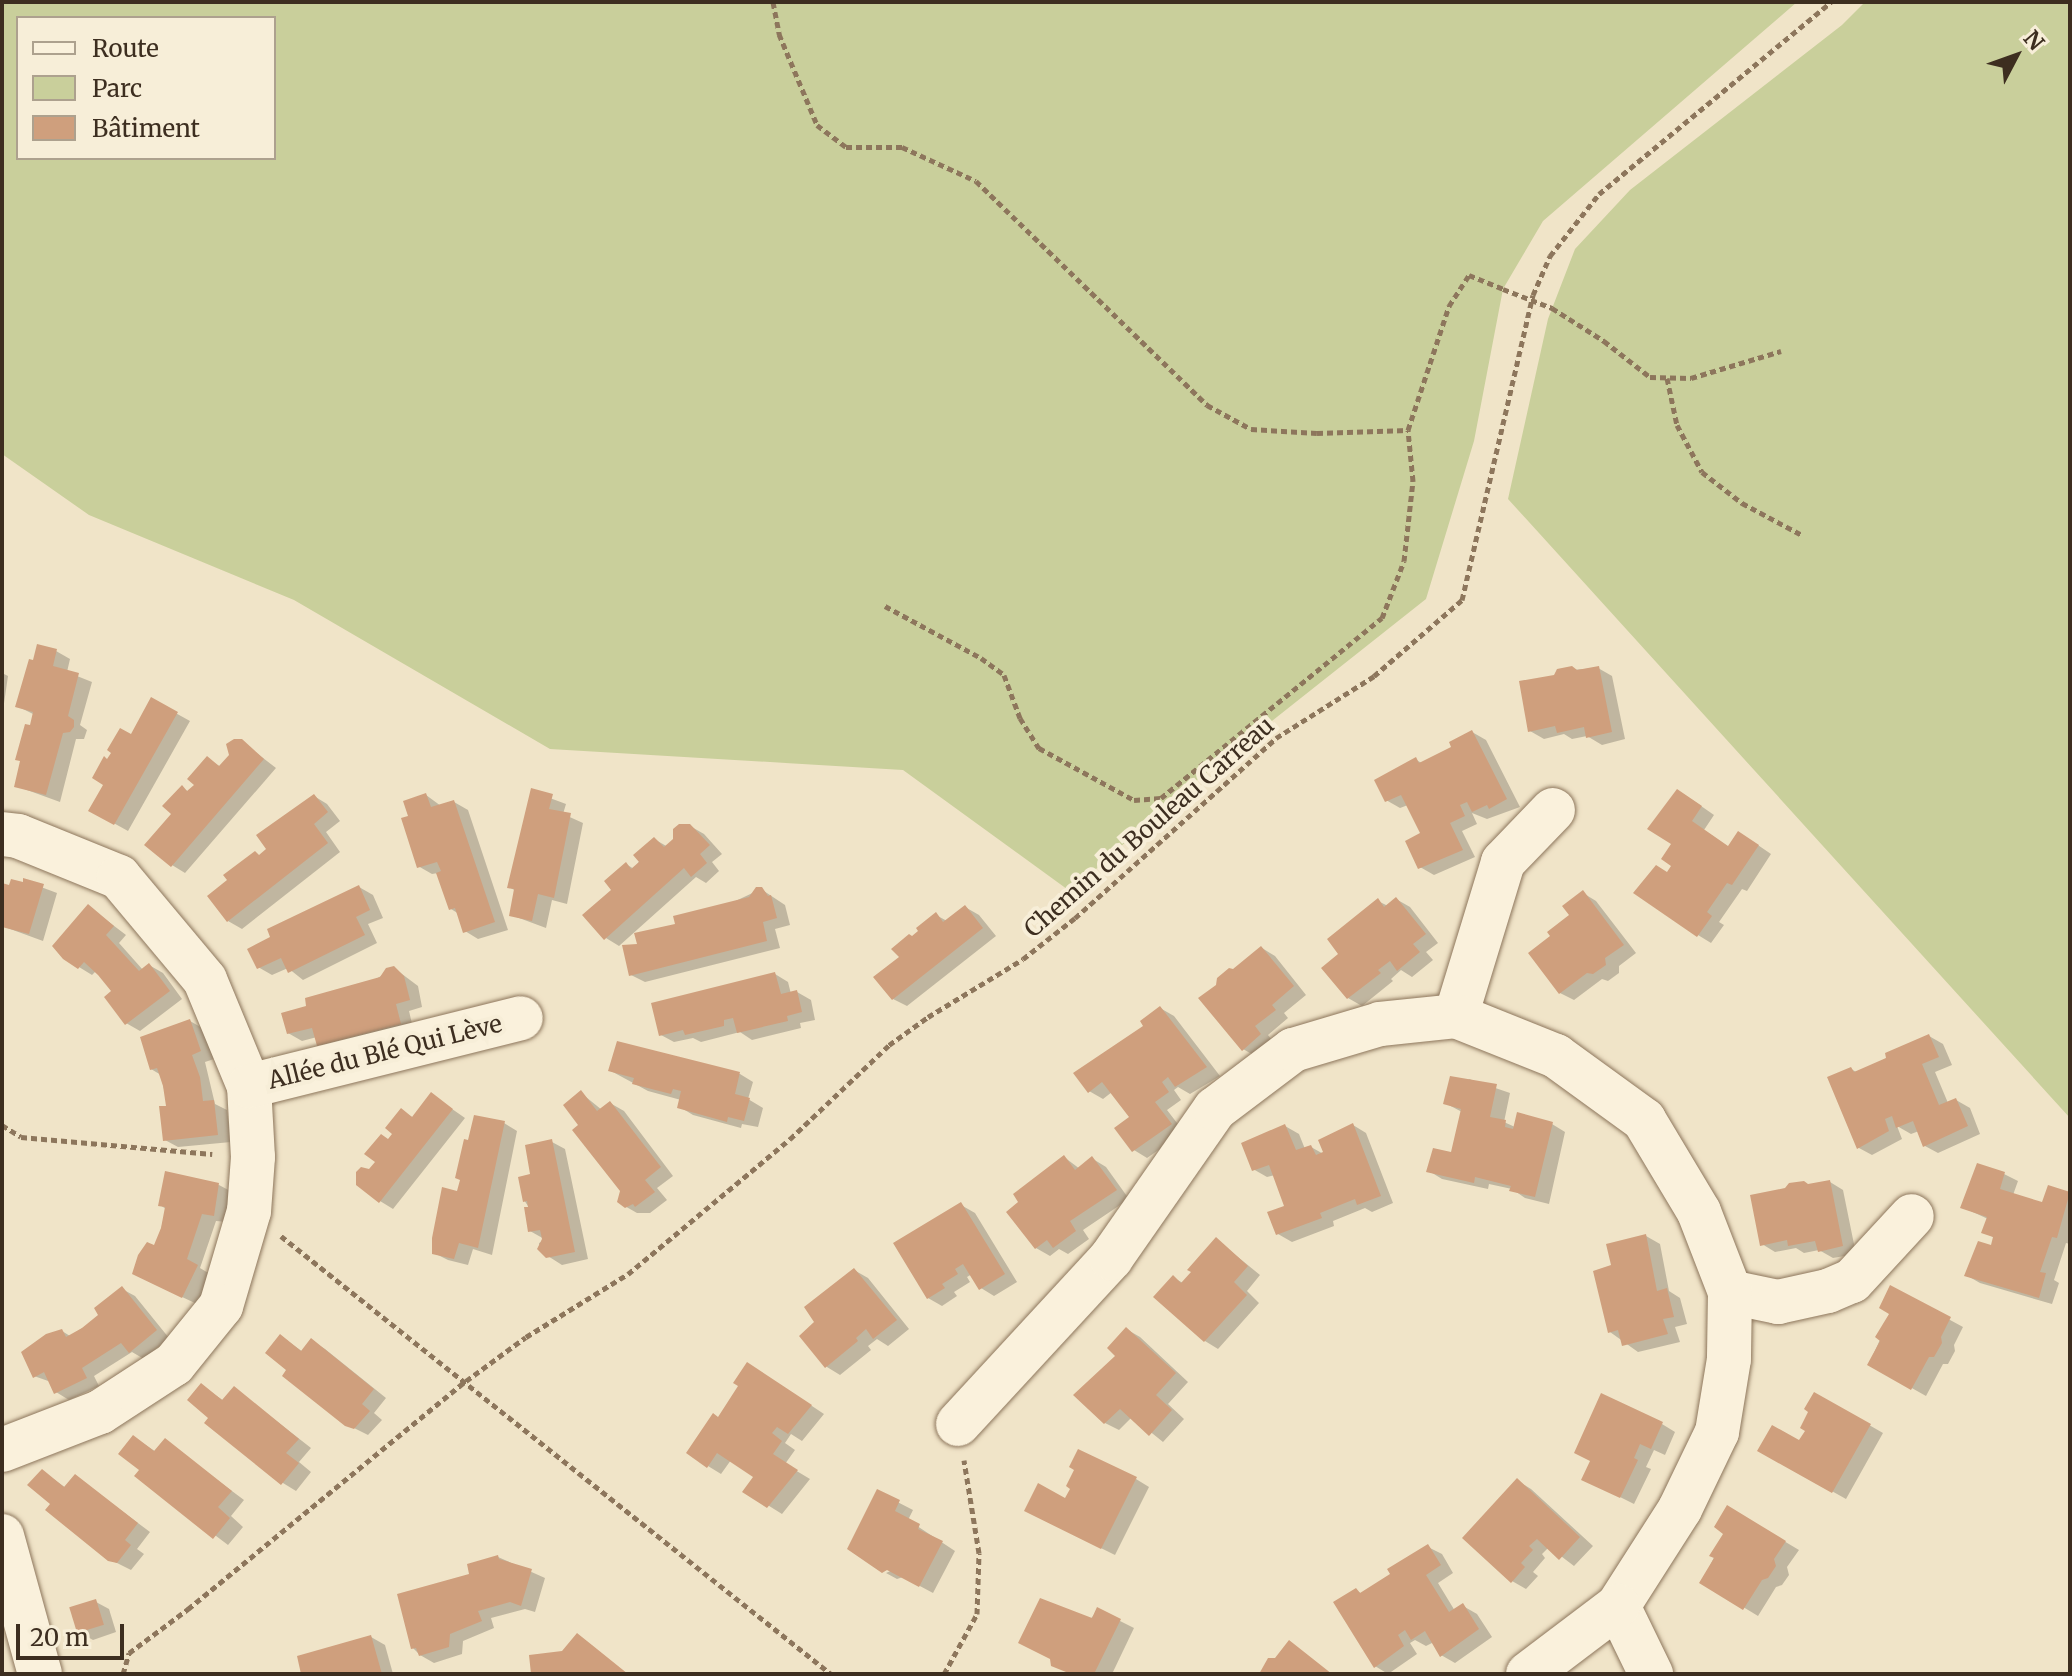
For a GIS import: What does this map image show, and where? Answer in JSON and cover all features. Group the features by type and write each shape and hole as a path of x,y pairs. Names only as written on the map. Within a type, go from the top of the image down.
{"street":[{"path":"1456,1016 1503,862 1553,810"},
{"path":"2,834 18,836 119,877 205,980 249,1086 253,1157 249,1211 221,1306 174,1364 100,1412 2,1450"},
{"path":"958,1424 1111,1258 1215,1109 1293,1050 1380,1024 1456,1016 1556,1056 1644,1120 1699,1212 1730,1292 1729,1359 1717,1432 1680,1509 1618,1606 1528,1674"},
{"name":"Allée du Blé Qui Lève","path":"249,1086 521,1018"},
{"path":"1730,1292 1778,1302 1828,1291 1852,1281 1912,1216"},
{"path":"2,1536 40,1674"},
{"path":"1618,1606 1651,1674"}],"path":[{"path":"773,2 779,34 817,125 846,147 902,147 976,181 1207,405 1251,429 1317,433 1408,430"},
{"name":"Chemin du Bouleau Carreau","path":"123,1674 129,1653 188,1609 466,1381 526,1337 628,1274 790,1139 889,1045 928,1017 1023,959 1075,918 1276,738 1374,676 1462,600 1533,295 1550,256 1599,194 1831,2"},
{"path":"885,606 981,658 1004,675 1020,718 1039,748 1134,800 1161,798 1382,618 1404,561 1413,481 1408,430 1449,306 1469,275 1552,308 1604,341 1650,377 1691,378 1781,351"},
{"path":"1667,378 1677,425 1702,472 1742,503 1802,535"},
{"path":"2,1125 21,1137 253,1157"},
{"path":"249,1211 831,1674"},
{"path":"944,1674 977,1614 979,1553 958,1424"}],"green space":[{"path":"2,2 1797,2 1543,221 1503,289 1474,441 1426,599 1167,804 1071,892 903,770 550,749 294,600 89,515 2,454"},
{"path":"1865,2 2070,2 2070,1118 1508,499 1548,319 1575,249 1630,190 1842,25"}],"building":[{"path":"37,644 57,649 53,666 79,673 68,716 74,720 74,727 70,732 63,733 46,795 14,787 20,761 15,760 25,724 30,725 33,712 15,707 29,659 33,660"},
{"path":"1572,666 1577,670 1599,666 1612,732 1586,738 1584,727 1557,733 1555,726 1528,732 1519,681 1554,675 1557,669"},
{"path":"151,697 178,712 114,825 88,811 103,785 92,778 104,756 107,759 111,753 107,750 120,728 131,734"},
{"path":"1472,730 1507,799 1489,809 1487,805 1472,812 1467,802 1460,805 1465,816 1450,823 1463,850 1418,869 1405,841 1420,833 1401,795 1385,802 1374,780 1416,757 1419,763 1451,747 1449,742"},
{"path":"242,739 264,759 171,867 144,845 171,814 162,806 182,785 187,791 194,785 187,779 207,756 219,766 229,755 226,744"},
{"path":"531,788 553,794 549,809 571,813 554,898 538,894 532,921 509,916 514,889 507,888"},
{"path":"1677,789 1702,806 1692,821 1728,846 1738,831 1759,845 1732,885 1727,883 1707,912 1712,916 1697,937 1633,893 1656,865 1667,872 1671,866 1661,859 1671,844 1647,829"},
{"path":"426,793 431,807 454,800 495,922 463,933 455,908 449,910 436,873 441,871 437,862 417,868 401,818 408,816 403,801"},
{"path":"314,794 328,812 314,824 328,843 227,922 207,896 227,880 223,875 255,851 259,855 266,849 256,835"},
{"path":"679,824 690,824 710,845 700,854 707,863 691,877 684,868 604,940 582,915 611,890 604,881 626,862 631,869 639,862 633,855 654,837 664,847 673,839 673,829"},
{"path":"23,878 44,884 29,934 2,927 2,883 9,885 11,879 23,882"},
{"path":"359,885 370,910 356,917 365,935 288,973 281,958 257,969 247,949 270,937 267,929"},
{"path":"756,887 762,887 768,896 771,895 777,918 763,922 767,941 629,976 622,945 637,944 634,933 675,924 673,916 749,897"},
{"path":"1583,890 1624,945 1605,958 1606,965 1593,974 1587,973 1559,994 1528,953 1550,936 1547,932 1569,915 1562,906"},
{"path":"1396,897 1426,934 1413,944 1420,952 1397,971 1390,961 1378,970 1381,973 1347,999 1321,968 1338,954 1327,939 1378,898 1384,907"},
{"path":"88,904 114,926 106,935 139,971 149,963 170,991 125,1025 104,997 111,991 98,975 84,962 78,969 63,959 52,946"},
{"path":"965,905 983,928 892,1000 873,977 899,957 891,949 909,934 912,936 918,931 916,928 936,912 943,922"},
{"path":"1261,946 1294,986 1272,1005 1276,1010 1255,1026 1261,1034 1242,1051 1198,998 1216,985 1217,978 1229,968 1233,969"},
{"path":"394,966 404,976 410,1000 396,1004 401,1024 317,1046 312,1028 287,1034 281,1013 306,1006 305,998 380,977 386,968"},
{"path":"775,972 781,994 797,990 802,1012 787,1016 788,1021 737,1033 733,1018 724,1020 724,1026 685,1035 683,1030 659,1036 651,1003"},
{"path":"1160,1006 1207,1067 1175,1087 1168,1077 1162,1082 1169,1092 1155,1102 1172,1124 1132,1152 1114,1128 1129,1117 1102,1082 1088,1093 1073,1073 1143,1026 1140,1021"},
{"path":"190,1019 201,1051 192,1055 200,1077 203,1101 214,1100 218,1135 163,1141 159,1106 166,1106 163,1086 157,1068 150,1070 140,1037"},
{"path":"1929,1034 1939,1057 1922,1064 1939,1105 1956,1098 1968,1126 1923,1147 1913,1121 1896,1128 1892,1116 1885,1119 1889,1131 1857,1149 1827,1077 1851,1067 1854,1072 1886,1058 1885,1053"},
{"path":"617,1041 740,1072 735,1094 750,1098 744,1121 728,1117 727,1122 677,1108 681,1091 673,1089 671,1094 632,1084 634,1078 608,1071"},
{"path":"1450,1076 1497,1084 1490,1117 1506,1120 1505,1127 1513,1129 1517,1112 1553,1122 1535,1197 1509,1191 1511,1186 1475,1177 1474,1183 1426,1172 1433,1148 1451,1152 1461,1109 1443,1104"},
{"path":"581,1090 597,1111 610,1101 661,1167 645,1180 655,1192 635,1207 633,1204 625,1208 617,1202 620,1191 572,1130 578,1125 563,1105"},
{"path":"431,1092 453,1109 379,1203 356,1185 356,1172 361,1167 369,1169 375,1162 364,1154 381,1134 388,1139 392,1134 385,1128 401,1108 412,1117"},
{"path":"474,1115 505,1121 478,1248 459,1243 454,1259 432,1254 432,1238 442,1187 457,1191 460,1180 455,1178 464,1139 468,1140"},
{"path":"1353,1123 1381,1196 1357,1205 1355,1199 1320,1213 1322,1218 1276,1235 1267,1212 1284,1206 1269,1165 1252,1171 1241,1143 1285,1124 1296,1150 1311,1145 1316,1155 1323,1152 1318,1140"},
{"path":"552,1139 575,1252 546,1258 537,1249 542,1239 540,1230 528,1232 524,1207 528,1207 527,1201 523,1202 518,1177 530,1174 525,1145"},
{"path":"1064,1155 1075,1170 1092,1156 1117,1190 1070,1221 1076,1231 1053,1248 1047,1240 1035,1249 1006,1212 1018,1202 1013,1194"},
{"path":"1977,1163 2005,1172 2000,1189 2042,1202 2048,1185 2070,1192 2057,1238 2052,1237 2040,1272 2046,1273 2039,1298 1964,1276 1978,1241 1991,1245 1993,1237 1981,1233 1987,1217 1960,1208"},
{"path":"165,1171 219,1183 214,1216 202,1214 187,1259 198,1265 182,1298 132,1274 138,1255 147,1242 154,1245 161,1228 165,1207 158,1206"},
{"path":"1830,1180 1843,1246 1818,1252 1815,1241 1788,1246 1787,1240 1760,1246 1750,1195 1785,1188 1789,1183"},
{"path":"961,1202 1005,1274 979,1290 963,1264 955,1269 958,1274 942,1284 945,1288 927,1299 893,1243"},
{"path":"1646,1234 1657,1291 1667,1288 1674,1317 1663,1319 1668,1334 1622,1346 1618,1330 1608,1333 1593,1271 1611,1265 1606,1244"},
{"path":"1216,1237 1248,1266 1234,1282 1247,1295 1204,1342 1153,1297 1173,1275 1181,1283 1191,1272 1187,1270"},
{"path":"854,1268 897,1320 873,1339 866,1329 856,1338 858,1341 825,1368 799,1336 814,1322 804,1307"},
{"path":"1890,1285 1951,1317 1941,1337 1942,1343 1934,1357 1929,1357 1911,1390 1867,1365 1880,1341 1875,1337 1889,1314 1879,1308"},
{"path":"122,1286 157,1330 129,1353 121,1343 82,1368 87,1378 54,1394 44,1372 33,1378 21,1352 46,1334 62,1329 66,1337 82,1328 98,1315 94,1308"},
{"path":"1126,1327 1176,1373 1156,1395 1172,1410 1149,1436 1120,1409 1104,1424 1073,1395 1115,1356 1107,1348"},
{"path":"280,1334 301,1351 311,1338 374,1389 362,1404 370,1411 354,1429 345,1426 282,1376 286,1370 265,1353"},
{"path":"747,1362 812,1405 788,1434 777,1427 772,1433 782,1441 773,1454 798,1470 767,1508 742,1492 753,1477 717,1453 707,1468 686,1453 713,1413 718,1417 738,1386 733,1383"},
{"path":"201,1383 222,1400 234,1386 299,1439 286,1453 299,1463 281,1485 204,1423 208,1418 187,1400"},
{"path":"1814,1392 1871,1424 1832,1493 1757,1451 1772,1425 1799,1440 1805,1431 1800,1428 1808,1412 1804,1409"},
{"path":"1601,1393 1663,1422 1651,1449 1640,1444 1634,1458 1638,1460 1620,1498 1581,1480 1590,1461 1574,1453"},
{"path":"133,1435 154,1451 165,1438 232,1491 218,1507 230,1518 213,1539 134,1476 139,1470 118,1454"},
{"path":"1078,1449 1137,1477 1101,1549 1024,1511 1038,1483 1065,1498 1070,1489 1066,1486 1074,1470 1069,1467"},
{"path":"42,1469 64,1487 75,1474 138,1523 125,1540 131,1545 117,1563 108,1561 45,1510 50,1504 27,1485"},
{"path":"1517,1478 1580,1537 1559,1560 1537,1539 1529,1546 1533,1550 1521,1563 1525,1567 1511,1583 1462,1538"},
{"path":"877,1489 900,1500 895,1511 920,1524 918,1529 943,1541 919,1587 887,1570 882,1573 847,1549"},
{"path":"1727,1505 1786,1541 1774,1559 1776,1566 1768,1578 1762,1580 1743,1610 1699,1583 1714,1558 1709,1556 1723,1534 1714,1527"},
{"path":"1428,1544 1441,1565 1426,1575 1449,1612 1463,1603 1479,1629 1440,1657 1425,1631 1411,1640 1405,1630 1398,1635 1404,1646 1374,1668 1333,1602 1356,1588 1360,1593 1390,1574 1387,1569"},
{"path":"498,1555 499,1559 532,1569 521,1606 510,1602 478,1611 482,1621 450,1634 449,1647 419,1656 416,1648 411,1649 397,1594 469,1574 467,1564"},
{"path":"1040,1598 1092,1618 1097,1607 1121,1619 1094,1674 1066,1672 1051,1666 1050,1659 1018,1643"},
{"path":"96,1599 104,1625 77,1633 69,1607"},
{"path":"577,1633 628,1674 531,1674 529,1655 562,1651"},
{"path":"371,1635 382,1674 301,1674 297,1656"},
{"path":"1289,1640 1332,1674 1259,1674 1268,1658 1275,1658"}]}
